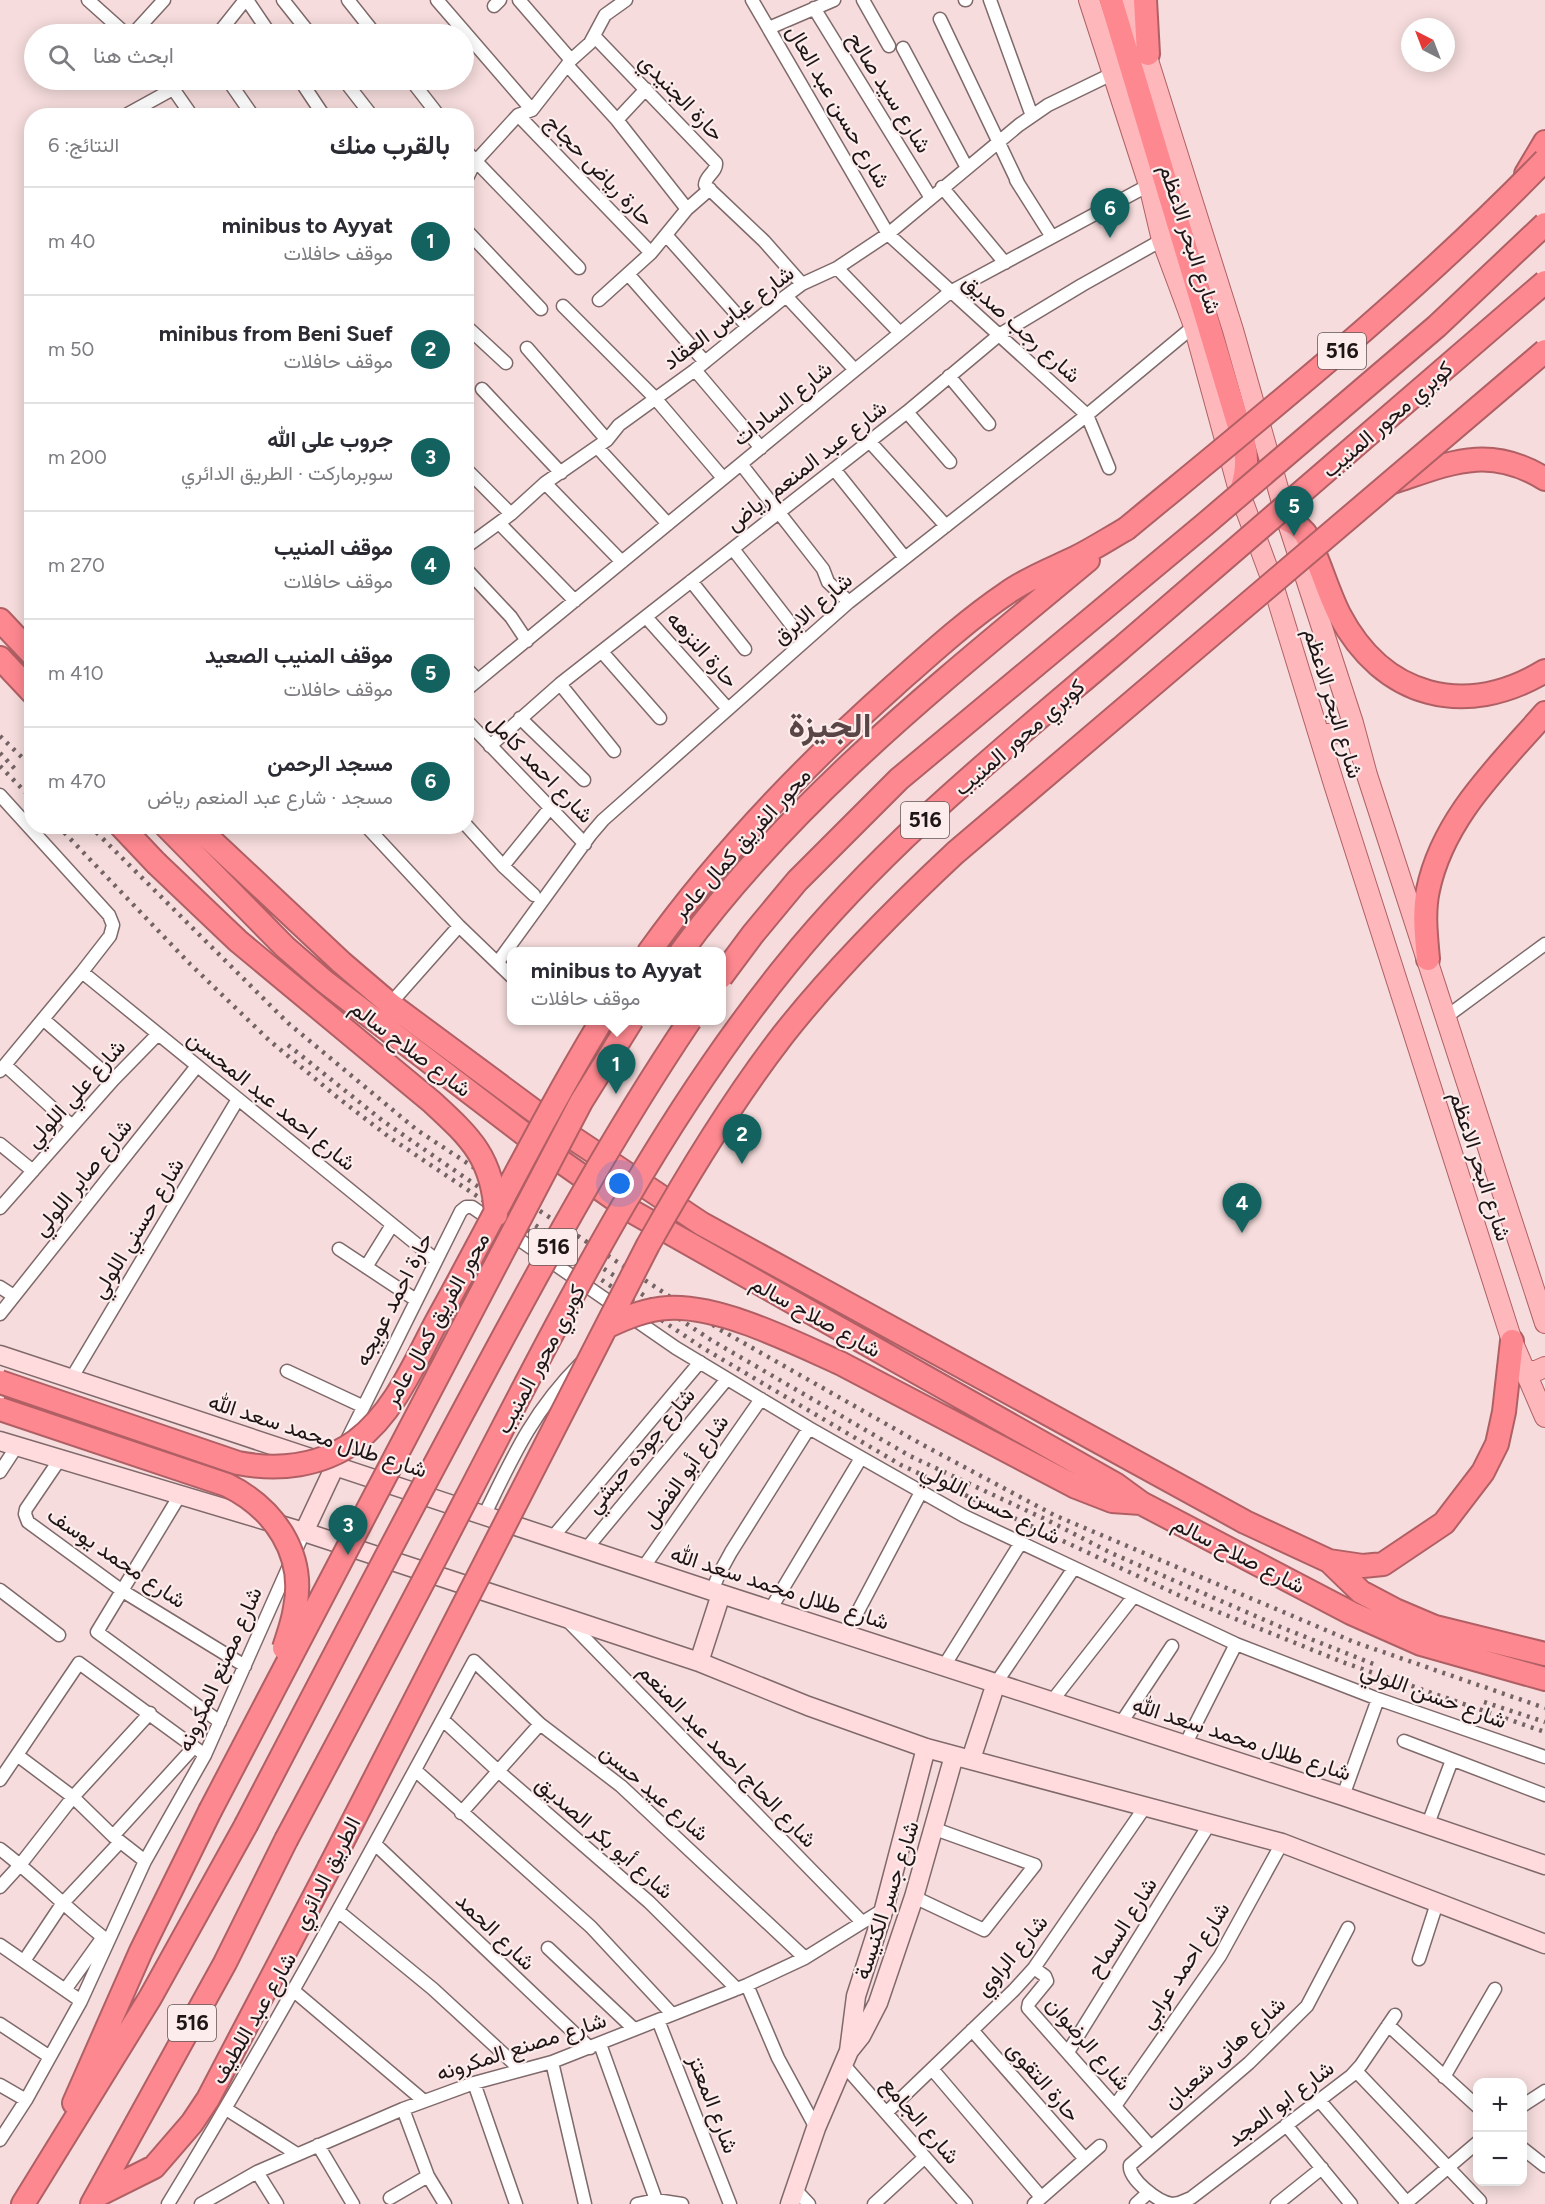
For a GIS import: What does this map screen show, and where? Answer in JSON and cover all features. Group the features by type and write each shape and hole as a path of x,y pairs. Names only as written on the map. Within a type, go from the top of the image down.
{"highway":[{"path":"1111,0 1244,443 1247,466 1240,494"},
{"path":"1145,0 1148,54"},
{"path":"1511,195 1534,163 1545,142"},
{"name":"516","path":"684,947 754,862 818,794 863,751 1344,348 1457,248 1545,160"},
{"name":"كوبري محور المنيب","path":"726,970 797,881 899,779 1204,525 1437,326 1545,224"},
{"name":"كوبري محور المنيب","path":"468,1496 603,1241 693,1094 748,1014 829,915 873,868 982,767 1545,282"},
{"name":"كوبري محور المنيب","path":"511,1513 648,1245 688,1172 734,1102 783,1035 845,962 894,910 954,853 1545,351"},
{"path":"1393,482 1456,461 1482,458 1507,462 1531,470 1545,479"},
{"path":"1287,520 1297,525 1305,533 1339,613 1367,654 1385,670 1406,683 1428,692 1451,697 1476,697 1501,692 1525,683 1545,671"},
{"name":"محور الفريق كمال عامر","path":"652,947 704,879 749,827 830,745 932,652 1008,592 1027,580 1076,558 1126,529"},
{"path":"0,620 24,646"},
{"path":"0,658 24,684"},
{"path":"1428,959 1425,926 1427,892 1436,860 1468,801 1545,713"},
{"path":"129,834 238,941 432,1102 465,1134 485,1162 491,1180 495,1197 498,1261"},
{"name":"شارع صلاح سالم","path":"174,834 285,947 324,981 549,1153 633,1212 1115,1484 1141,1503 1351,1613 1421,1644 1545,1679"},
{"name":"شارع صلاح سالم","path":"205,834 342,963 390,1004 549,1122 702,1224 1245,1522 1329,1561 1361,1592 1395,1610 1435,1627 1545,1654"},
{"path":"324,981 342,963"},
{"name":"محور الفريق كمال عامر","path":"0,1382 238,1463 258,1467 279,1467 319,1460 337,1452 370,1428 396,1396 525,1154 599,1025"},
{"name":"516","path":"23,2204 49,2166 132,1971 210,1811 581,1102 629,1025"},
{"name":"كوبري محور المنيب","path":"49,2166 150,1998 246,1825 426,1480 534,1281 596,1172 687,1025"},
{"path":"690,1246 702,1224"},
{"path":"606,1327 632,1315 668,1308 696,1310 726,1317 780,1336 840,1363 1076,1487 1112,1501 1141,1503"},
{"path":"1329,1561 1363,1566 1383,1564 1444,1523 1483,1472 1497,1444 1504,1412 1512,1341"},
{"path":"0,1409 227,1485 256,1502 268,1513 283,1534 293,1557 297,1590 292,1623 268,1700"},
{"name":"الطريق الدائري","path":"95,2199 225,1963 286,1840 468,1496"},
{"name":"الطريق الدائري","path":"95,2199 154,2166 192,2124 208,2099 511,1513"},
{"path":"1295,1582 1306,1569 1309,1561 1308,1551"}],"main road":[{"name":"شارع البحر الاعظم","path":"1089,0 1149,185 1162,240 1194,326 1240,494 1270,575 1334,784 1512,1341 1545,1417"},
{"name":"شارع البحر الاعظم","path":"1130,0 1233,330 1287,520 1353,723 1367,775 1545,1323"},
{"path":"1319,735 1338,733 1353,723"},
{"path":"1334,784 1349,774 1367,775"},
{"name":"شارع طلال محمد سعد الله","path":"0,1355 770,1610 1428,1824 1545,1865"},
{"path":"1525,1371 1536,1371 1545,1367"},
{"path":"9,1443 304,1532 564,1617 699,1662 808,1706 926,1748 1282,1843 1545,1944"},
{"path":"304,1532 335,1466"},
{"path":"699,1662 716,1592"},
{"name":"شارع جسر الكنيسة","path":"793,2197 816,2128 846,2058 861,2036 878,2003 935,1829 996,1683"},
{"name":"شارع جسر الكنيسة","path":"846,2058 856,1996 884,1909 926,1748"}],"street":[{"path":"88,0 115,24"},
{"path":"142,24 164,0"},
{"path":"226,24 246,0 263,24"},
{"path":"283,0 302,24"},
{"path":"348,0 367,24"},
{"path":"437,0 458,24"},
{"path":"519,0 687,209"},
{"name":"شارع حسن عبد العال","path":"752,0 888,234"},
{"path":"769,28 834,0"},
{"path":"863,0 889,46"},
{"path":"990,0 1032,116"},
{"path":"579,268 475,162 518,115 532,110 569,62 594,36 605,15 621,1"},
{"name":"شارع سيد صالح","path":"814,8 931,198"},
{"path":"940,19 996,144 1052,237"},
{"name":"حارة الجنيدي","path":"594,36 645,89 676,116 716,163 716,168 705,182 710,189"},
{"path":"474,43 532,110"},
{"path":"903,48 967,168"},
{"name":"شارع عباس العقاد","path":"474,541 511,514 545,483 602,444 620,425 695,370 802,284 837,268 888,234 1032,116 1079,88 1114,73"},
{"path":"617,120 645,89"},
{"path":"135,108 161,90"},
{"path":"175,90 187,108"},
{"path":"235,90 247,108"},
{"path":"307,90 319,108"},
{"path":"352,90 366,108"},
{"path":"419,90 433,108"},
{"name":"حارة رياض حجاج","path":"518,115 651,253"},
{"name":"شارع السادات","path":"474,683 950,292 1149,185"},
{"path":"942,188 1005,263"},
{"path":"599,300 651,253 687,209 710,189 764,241 802,284"},
{"name":"شارع رجب صديق","path":"888,234 1088,415 1109,468"},
{"path":"666,236 748,327"},
{"path":"474,238 541,309"},
{"name":"شارع عبد المنعم رياض","path":"490,746 560,684 908,412 999,335 1162,240"},
{"path":"837,268 900,333"},
{"path":"628,274 705,362"},
{"path":"786,296 855,370"},
{"path":"563,306 654,398 723,478"},
{"name":"شارع الابرق","path":"509,947 603,820 849,602 1088,415 1194,326"},
{"path":"474,333 506,363"},
{"path":"527,348 668,524"},
{"path":"695,370 761,448"},
{"path":"948,376 989,424"},
{"path":"482,389 561,473"},
{"path":"908,412 950,462"},
{"path":"870,442 946,526"},
{"path":"741,464 823,569 828,582 849,602"},
{"path":"834,469 905,558"},
{"path":"474,477 511,514"},
{"path":"545,483 622,562"},
{"path":"499,523 575,601"},
{"path":"733,549 804,641"},
{"path":"474,578 511,617 527,641"},
{"path":"691,581 744,649"},
{"name":"حارة النزهه","path":"646,617 728,709"},
{"path":"602,652 660,718"},
{"path":"474,677 477,680"},
{"path":"560,684 614,751"},
{"path":"520,718 584,780"},
{"name":"شارع احمد كامل","path":"474,729 585,844"},
{"path":"0,795 24,821"},
{"path":"503,866 550,808"},
{"path":"5,1065 110,936 113,925 109,915 35,834"},
{"path":"373,834 459,926 507,972"},
{"path":"474,834 503,866 534,895"},
{"path":"390,1004 459,926"},
{"path":"1446,1017 1545,944"},
{"name":"شارع الابرق","path":"498,962 507,950"},
{"name":"شارع احمد عبد المحسن","path":"82,972 436,1260"},
{"path":"43,1019 113,1080"},
{"name":"شارع علي اللولي","path":"0,1208 113,1080 158,1034"},
{"path":"0,1049 5,1065 72,1126"},
{"name":"شارع صابر اللولي","path":"0,1314 197,1066"},
{"name":"شارع حسني اللولي","path":"71,1379 238,1099"},
{"path":"0,1144 33,1171"},
{"name":"شارع حسن اللولي","path":"461,1210 472,1207 700,1362 809,1428 921,1492 1020,1544 1236,1644 1378,1699 1545,1757"},
{"name":"حارة احمد عويجه","path":"335,1466 362,1406 461,1210"},
{"path":"366,1267 393,1225"},
{"path":"339,1249 416,1300"},
{"path":"0,1287 14,1296"},
{"path":"484,1516 518,1445 547,1401 582,1362 635,1318"},
{"path":"552,1538 700,1362"},
{"path":"287,1371 362,1406"},
{"name":"شارع جوده حبشي","path":"586,1549 727,1379"},
{"name":"شارع أبو الفضل","path":"643,1568 761,1399"},
{"path":"716,1592 718,1574 809,1428"},
{"path":"0,1472 9,1443"},
{"path":"770,1610 861,1458"},
{"name":"شارع محمد يوسف","path":"60,1459 26,1509 25,1518 121,1590 245,1666"},
{"path":"846,1634 921,1492"},
{"path":"180,1495 97,1632 220,1722"},
{"name":"شارع مصنع المكرونه","path":"0,2140 26,2100 81,2001 105,1939 145,1861 205,1755 304,1532"},
{"path":"944,1666 1020,1544"},
{"path":"996,1683 1074,1568"},
{"path":"0,1590 59,1635"},
{"path":"1052,1701 1134,1596"},
{"name":"شارع الحاج احمد عبد المنعم","path":"564,1617 862,1922"},
{"path":"1185,1744 1236,1644"},
{"path":"1121,1724 1172,1646"},
{"name":"شارع عبد اللطيف","path":"168,2204 294,1991 474,1661"},
{"name":"شارع عيد حسن","path":"474,1661 540,1724 621,1786 805,1958"},
{"path":"0,1780 79,1663 205,1755"},
{"path":"1343,1797 1378,1699"},
{"path":"0,1887 73,1797 150,1713"},
{"name":"شارع أبو بكر الصديق","path":"443,1720 742,1987"},
{"path":"461,1813 540,1724"},
{"path":"1404,1742 1545,1795"},
{"path":"24,1961 62,1904 194,1747"},
{"path":"17,1755 73,1797 116,1839 145,1861"},
{"path":"1428,1824 1452,1760"},
{"path":"415,1770 591,1928 672,2014"},
{"name":"شارع الراوي","path":"887,2112 1034,1968 1145,1807"},
{"name":"شارع السماح","path":"1068,2052 1210,1823"},
{"path":"914,1897 984,1930 1035,1865 935,1829"},
{"name":"شارع احمد عرابي","path":"1115,2106 1220,1956 1282,1843"},
{"name":"شارع الحمد","path":"375,1844 595,2046"},
{"path":"0,1849 105,1939 65,1990"},
{"path":"1419,1959 1437,1903"},
{"name":"شارع مصنع المكرونه","path":"205,2203 257,2172 403,2109 474,2083 552,2062 742,1987 805,1958 884,1909"},
{"path":"338,1911 434,1989 521,2070"},
{"name":"شارع هانى شعبان","path":"1149,2192 1131,2172 1129,2166 1249,2063 1306,2006 1348,1928"},
{"path":"0,1945 81,2001"},
{"path":"548,1948 634,2029"},
{"name":"شارع الرضوان","path":"1034,1968 1046,1976 1047,1981 1029,2003 1029,2008 1150,2146"},
{"path":"742,1987 816,2128"},
{"path":"1473,2103 1444,2077 1496,1989"},
{"path":"294,1991 424,2101"},
{"name":"شارع المعتز","path":"658,2020 730,2204"},
{"name":"شارع ابو المجد","path":"1149,2192 1160,2201 1172,2204 1185,2201 1197,2193 1356,2071 1391,2020 1444,2077"},
{"path":"0,2024 50,2057"},
{"name":"حارة التقوى","path":"972,2030 1085,2159"},
{"path":"595,2046 656,2200"},
{"name":"شارع الجامع","path":"846,2058 887,2112 966,2204"},
{"path":"552,2062 585,2204"},
{"path":"932,2069 1038,2201 1100,2146"},
{"path":"1356,2071 1480,2201"},
{"path":"474,2083 516,2204"},
{"path":"0,2085 26,2100"},
{"path":"1527,2103 1545,2091"},
{"path":"1319,2100 1407,2203 1473,2146"},
{"path":"226,2109 297,2154"},
{"path":"403,2109 428,2176 445,2204"},
{"path":"1286,2125 1351,2204"},
{"path":"318,2145 353,2204"},
{"path":"1527,2153 1545,2166"},
{"path":"881,2202 925,2157"},
{"path":"1277,2204 1322,2168"},
{"path":"257,2172 277,2204"},
{"path":"390,2198 428,2176"},
{"path":"1136,2204 1149,2192"},
{"path":"1197,2193 1206,2204"},
{"path":"793,2197 809,2204"},
{"path":"637,2204 656,2200 682,2204"}],"railway":[{"path":"0,736 24,759"},
{"path":"0,753 17,771"},
{"path":"0,766 24,791"},
{"path":"66,834 190,964 270,1041 337,1097 389,1137 703,1348 901,1465 1191,1601 1345,1663 1545,1732"},
{"path":"98,834 288,1023 417,1130 719,1329 923,1445 1054,1515 1354,1642 1545,1708"},
{"path":"288,1045 383,1121 483,1190"},
{"path":"520,1216 711,1340 910,1456 1049,1521 1111,1553 1283,1628 1376,1665"},
{"path":"1484,1702 1545,1722"}],"place":[{"name":"مسجد الرحمن","path":"1110,238"},
{"name":"موقف المنيب الصعيد","path":"1294,536"},
{"name":"minibus to Ayyat","path":"616,1094"},
{"name":"minibus from Beni Suef","path":"742,1164"},
{"name":"موقف المنيب","path":"1242,1233"},
{"name":"جروب على الله","path":"348,1555"}],"district":[{"name":"الجيزة","path":"830,725"}]}
